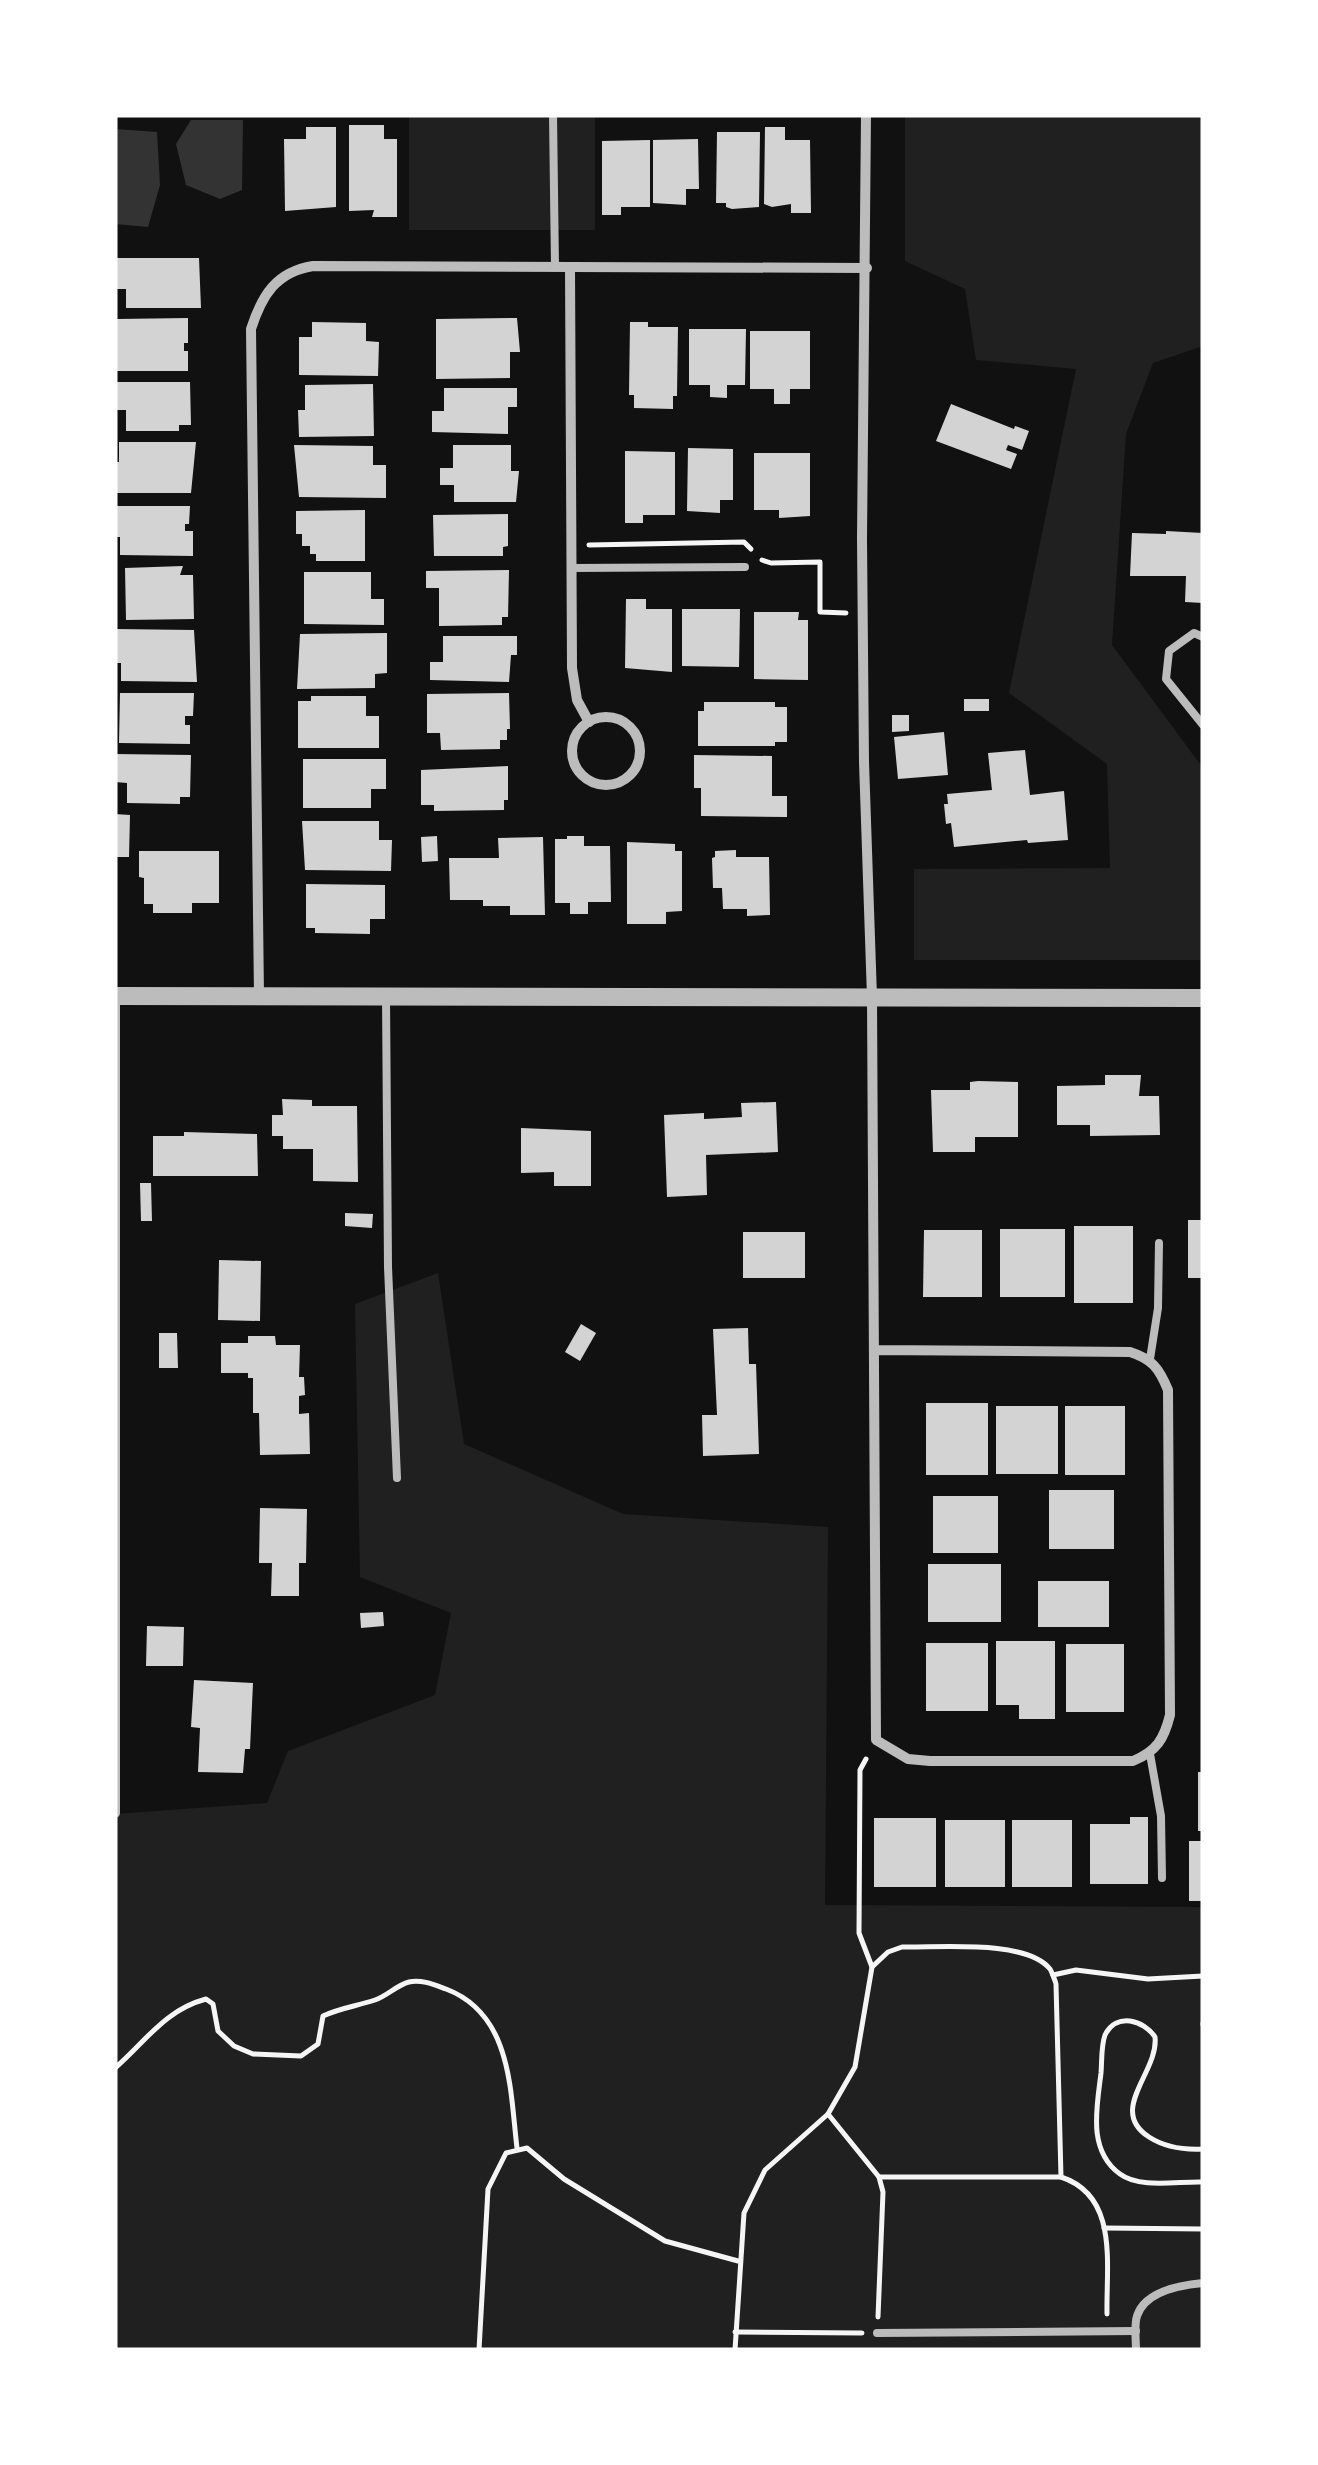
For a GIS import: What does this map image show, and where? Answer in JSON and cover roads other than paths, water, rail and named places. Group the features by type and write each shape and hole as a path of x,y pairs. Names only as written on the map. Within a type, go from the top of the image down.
{"street":[{"path":"866,115 862,539 872,997 876,1740 908,1759 930,1761 1133,1761 1150,1754 1164,1737 1170,1715 1168,1390 1150,1358 1130,1352 875,1350"},
{"path":"259,996 251,329 268,289 282,276 313,266 867,268"},
{"path":"570,266 572,668 577,700 589,722"},
{"path":"612,718 623,722 638,740 638,763 623,782 600,786 580,774 571,752 574,740 589,722 612,718"},
{"path":"115,1813 115,996 1203,998"}],"lane":[{"path":"553,115 555,266"},
{"path":"571,568 745,566"},
{"path":"1203,636 1194,634 1169,650 1166,679 1203,725"},
{"path":"386,996 388,1267 397,1478"},
{"path":"1150,1358 1158,1308 1159,1243"},
{"path":"1150,1754 1161,1816 1162,1878"},
{"path":"1136,2350 1136,2317 1146,2301 1166,2291 1203,2283"},
{"path":"877,2333 1136,2331"}]}
